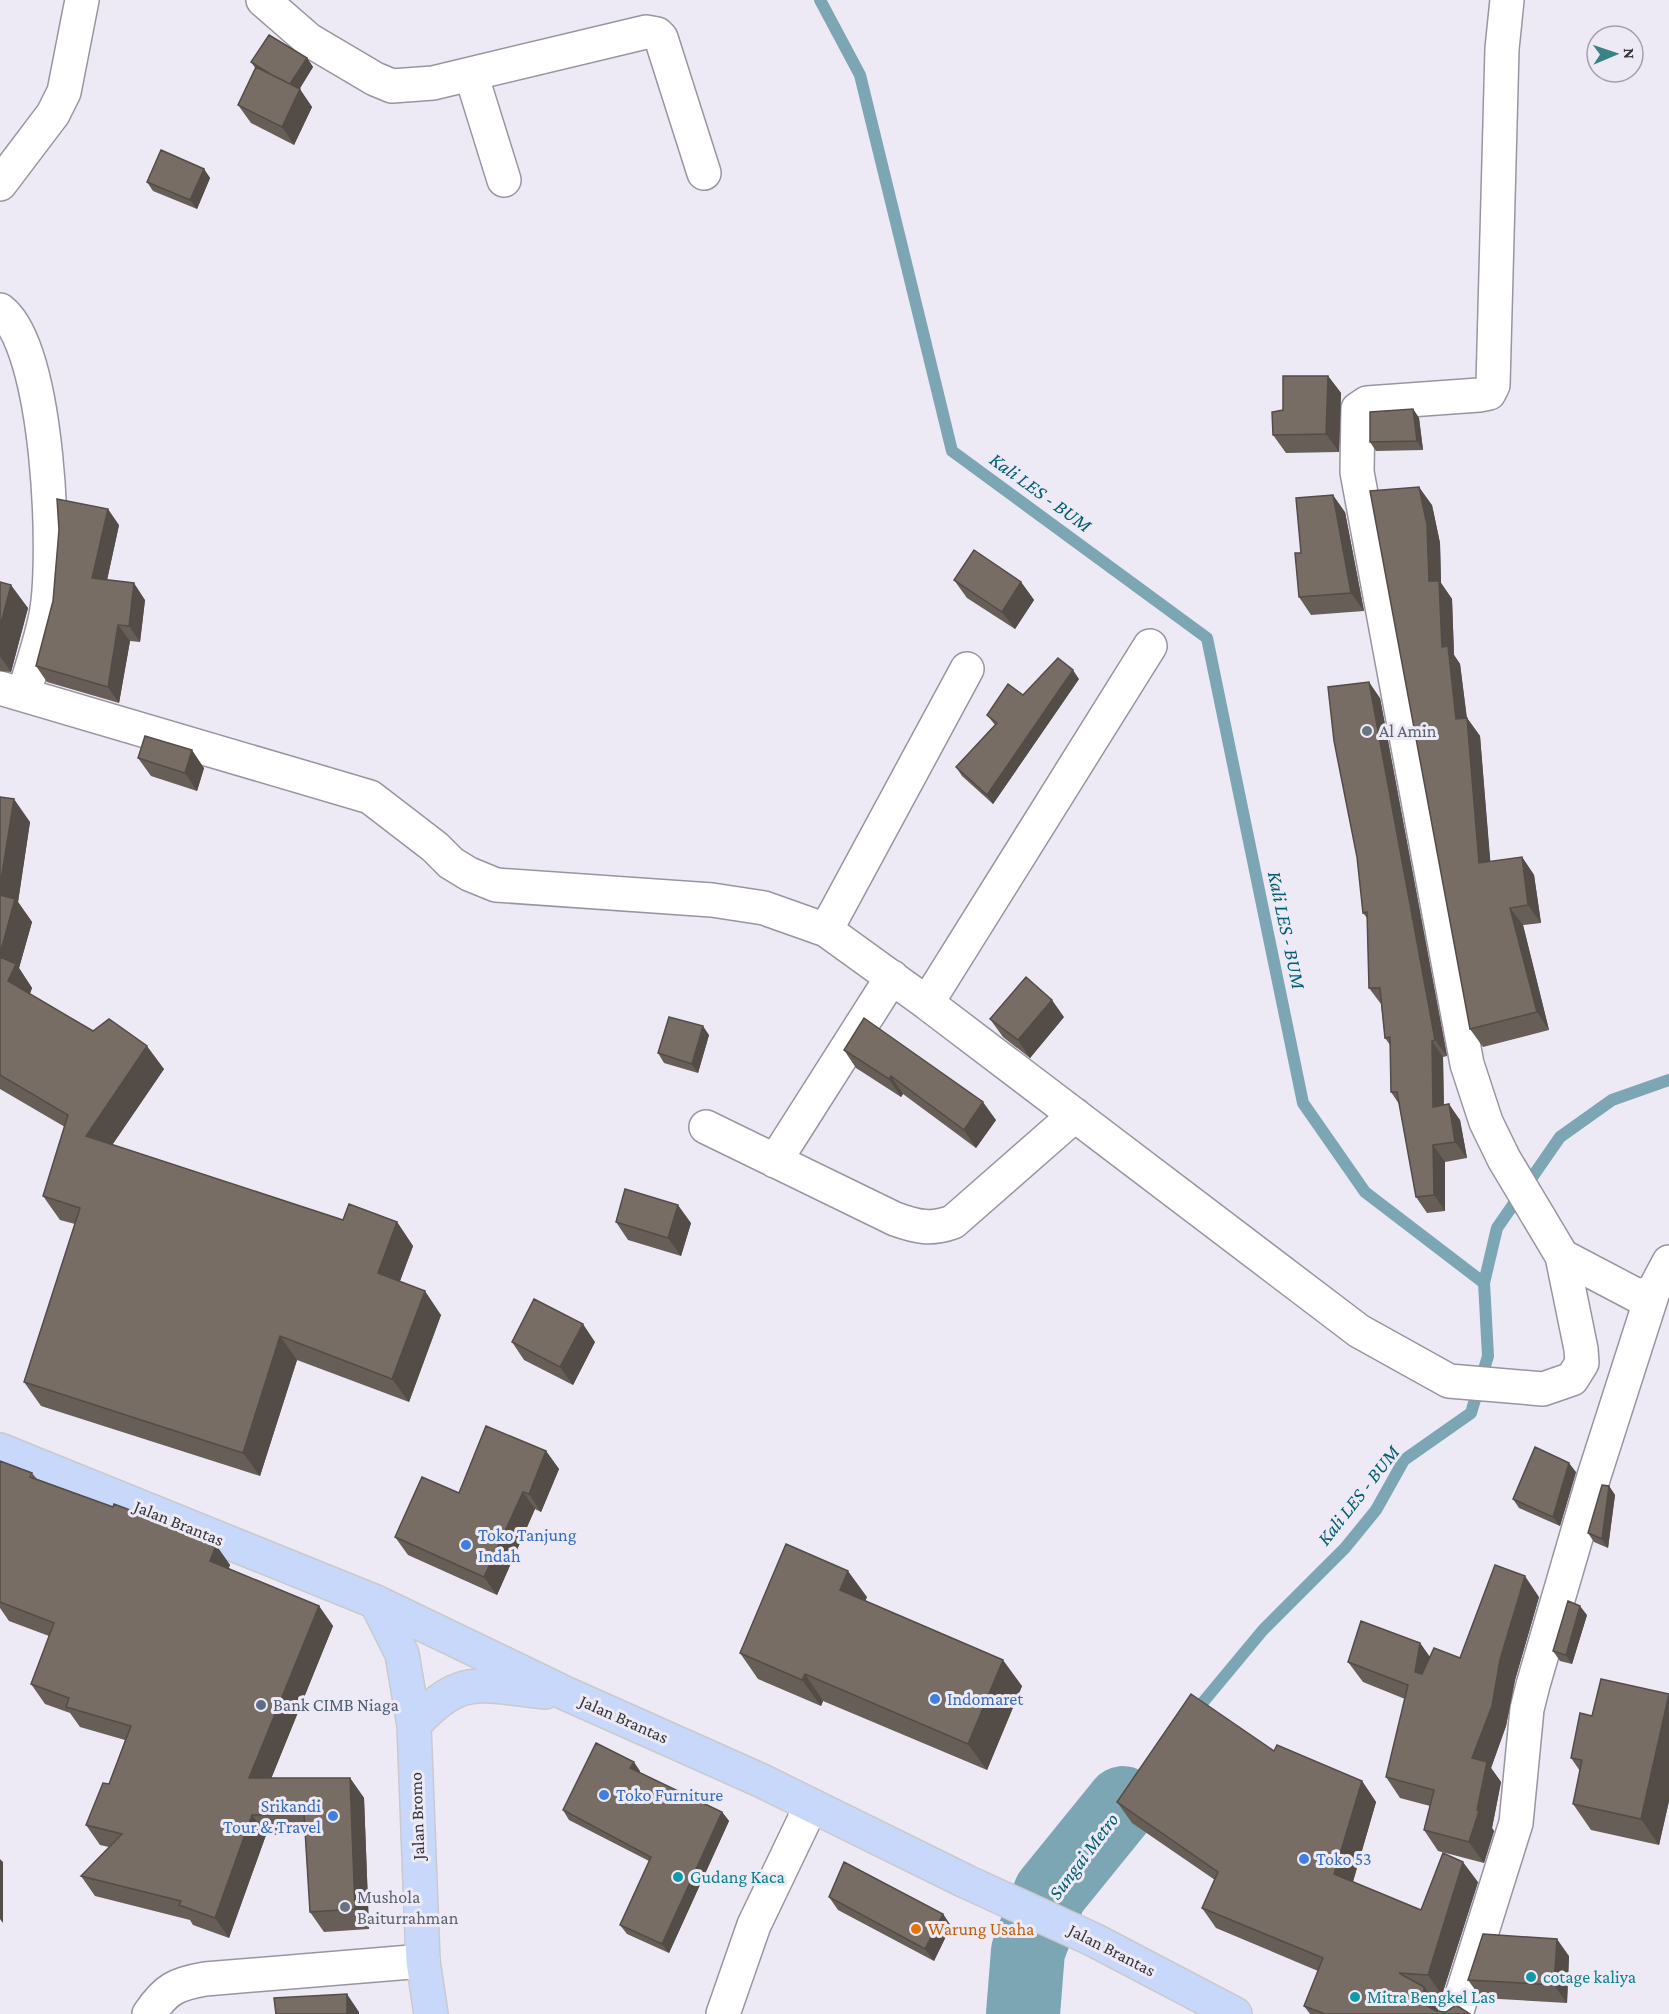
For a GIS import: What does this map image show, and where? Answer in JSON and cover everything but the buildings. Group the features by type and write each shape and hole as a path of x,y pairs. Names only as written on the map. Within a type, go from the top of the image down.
{"main road":[{"name":"Jalan Brantas","path":"0,1450 376,1602 567,1694 812,1806 967,1882 1094,1940 1235,2014"},
{"name":"Jalan Bromo","path":"376,1602 402,1653 414,1725 423,1961 431,2014"},
{"path":"414,1725 444,1695 471,1685 567,1694"}],"street":[{"path":"0,184 53,114 64,92 82,0"},
{"path":"263,0 309,40 375,79 392,86 414,86 646,32 657,34 661,38 704,173"},
{"path":"0,310 15,327 30,364 41,411 45,448 49,547 46,614 12,691 370,797 435,847 452,863 469,874 496,885 712,900 764,908 826,930 927,1003 1359,1330 1449,1381 1543,1389 1572,1379 1582,1363 1562,1257 1508,1166 1486,1122 1467,1064 1372,566 1357,472 1358,409 1367,403 1479,395 1489,393 1493,385 1502,49 1507,0"},
{"path":"471,74 504,180"},
{"path":"927,1003 1150,646"},
{"path":"826,930 966,669"},
{"path":"775,1161 892,977"},
{"path":"706,1127 896,1219 917,1227 936,1228 953,1222 1075,1115"},
{"path":"1562,1257 1638,1296 1653,1292"},
{"path":"1456,2014 1516,1823 1527,1709 1533,1685 1594,1476 1653,1292 1669,1262"},
{"path":"723,2014 754,1925 812,1806"},
{"path":"149,2014 160,1998 178,1984 206,1979 423,1961"}],"waterway":[{"name":"Kali LES - BUM","path":"820,0 860,75 952,451 1207,638 1303,1103 1365,1192 1484,1283"},
{"name":"Kali LES - BUM","path":"1194,1713 1263,1630 1345,1548 1376,1510 1404,1460 1471,1413 1488,1356 1484,1283 1497,1228 1560,1137 1612,1100 1669,1080"},
{"name":"Sungai Metro","path":"1023,2014 1028,1951 1050,1893 1123,1803"}],"place":[{"name":"Al Amin","path":"1367,731"},
{"name":"Toko Tanjung Indah","path":"466,1545"},
{"name":"Indomaret","path":"935,1699"},
{"name":"Bank CIMB Niaga","path":"261,1705"},
{"name":"Toko Furniture","path":"604,1795"},
{"name":"Srikandi Tour & Travel","path":"333,1816"},
{"name":"Toko 53","path":"1304,1859"},
{"name":"Gudang Kaca","path":"678,1877"},
{"name":"Mushola Baiturrahman","path":"345,1907"},
{"name":"Warung Usaha","path":"916,1929"},
{"name":"cotage kaliya","path":"1531,1977"},
{"name":"Mitra Bengkel Las","path":"1355,1997"}]}
